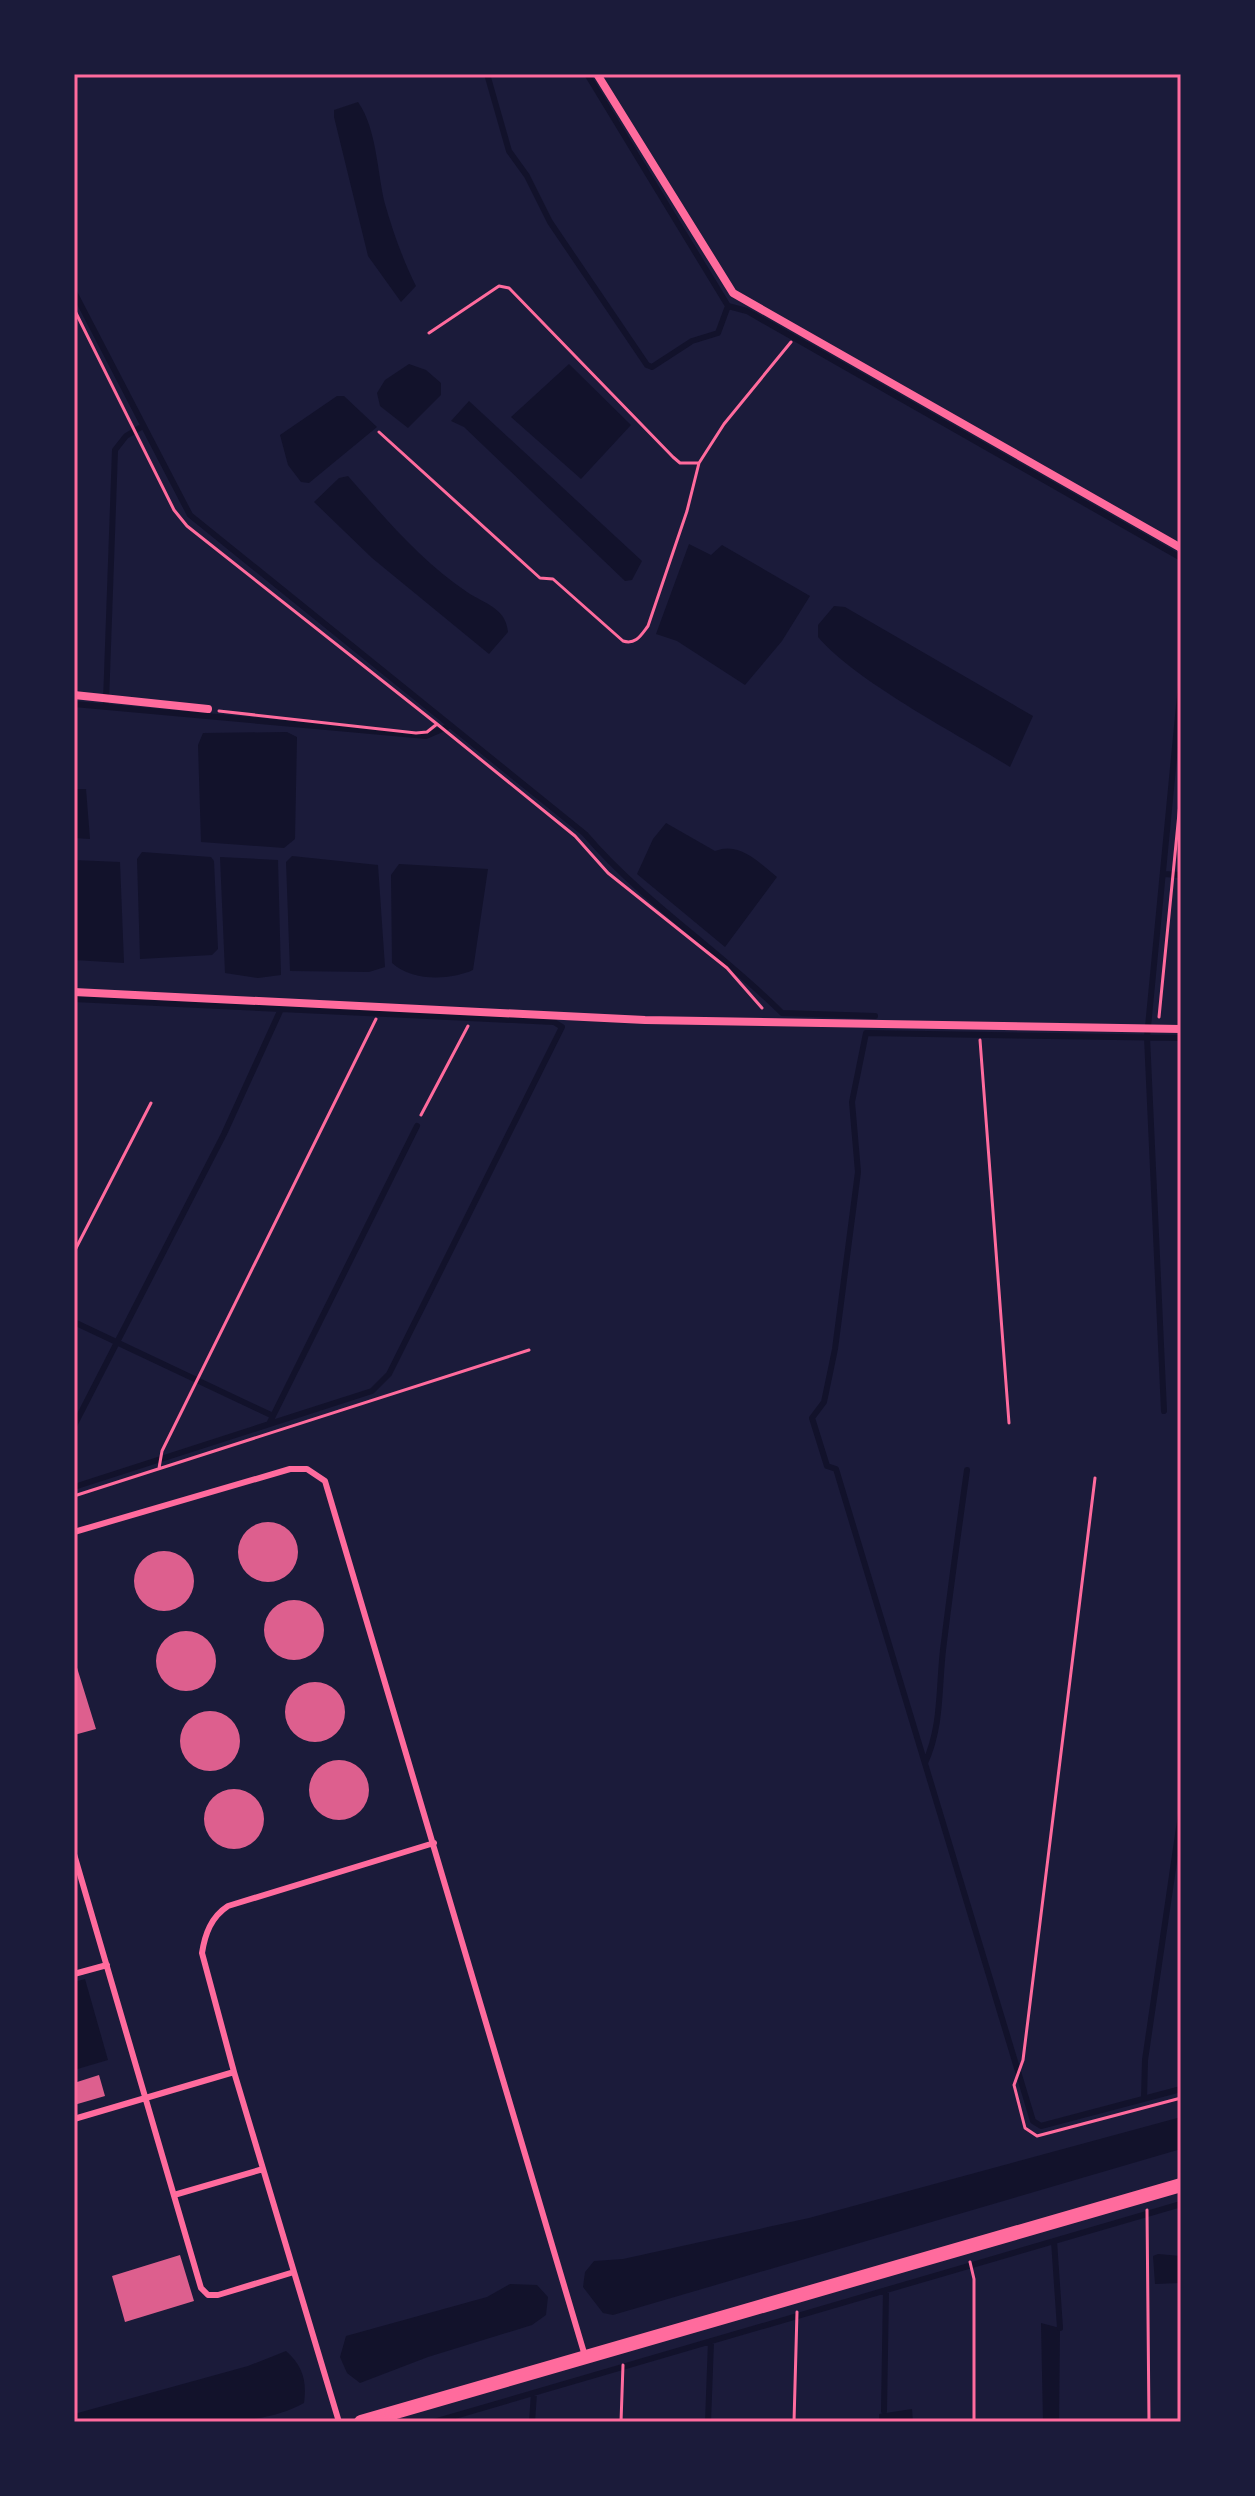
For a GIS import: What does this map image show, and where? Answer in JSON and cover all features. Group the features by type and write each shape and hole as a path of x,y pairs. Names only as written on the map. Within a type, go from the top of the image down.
{"street":[{"path":"597,74 723,282 745,302 1181,548"},
{"path":"74,695 208,709"},
{"path":"74,992 645,1020 1181,1029"},
{"path":"361,2422 1181,2185"}],"lane":[{"path":"74,1532 290,1469 307,1469 325,1481 585,2356"},
{"path":"339,2422 234,2072 202,1953 206,1934 216,1916 228,1906 434,1843"},
{"path":"74,1854 201,2288 208,2295 218,2295 294,2272"},
{"path":"74,1889 84,1886"},
{"path":"74,1974 107,1965"},
{"path":"74,2119 234,2072"},
{"path":"174,2195 263,2169"}],"path":[{"path":"429,333 499,286 509,288 673,457 680,463 699,463"},
{"path":"74,309 174,510 187,526 575,836 608,873 727,968 771,1021"},
{"path":"379,432 540,578 553,579 623,641 630,643 639,639 648,626 683,524 699,463 724,424 799,333"},
{"path":"208,709 416,733 427,732 437,724"},
{"path":"1158,1028 1181,793"},
{"path":"159,1468 162,1451 375,1025 380,1008"},
{"path":"421,1115 475,1012"},
{"path":"979,1025 1009,1423"},
{"path":"74,1252 151,1103"},
{"path":"74,1496 529,1350"},
{"path":"1095,1478 1023,2060 1014,2085 1025,2128 1037,2136 1181,2098"},
{"path":"1147,2195 1149,2422"},
{"path":"966,2246 974,2279 974,2422"},
{"path":"794,2422 798,2297"},
{"path":"621,2422 624,2345"}],"shaded area":[{"path":"358,102 373,138 391,225 416,286 401,302 368,256 334,117 334,110"},
{"path":"409,364 426,370 441,383 441,395 408,428 380,406 377,393 385,380"},
{"path":"569,364 631,425 581,479 511,417"},
{"path":"337,396 344,396 377,427 309,483 301,482 288,465 280,435"},
{"path":"469,401 642,561 632,580 625,581 464,427 451,421"},
{"path":"348,476 434,567 503,617 508,632 489,654 372,558 314,502 339,478"},
{"path":"689,544 711,555 722,545 810,596 782,641 745,685 677,641 656,634"},
{"path":"834,606 845,607 1033,716 1010,767 882,689 836,654 818,637 818,625"},
{"path":"287,732 297,737 295,839 284,848 201,842 198,745 203,733"},
{"path":"74,789 86,789 90,839 74,838"},
{"path":"666,823 715,851 741,851 777,877 725,947 637,874 653,839"},
{"path":"142,852 211,857 214,861 218,949 212,955 140,959 137,859"},
{"path":"292,856 378,865 385,967 369,972 290,971 286,862"},
{"path":"220,857 278,860 281,975 258,978 225,973"},
{"path":"74,860 120,862 124,963 74,960"},
{"path":"399,864 488,869 473,970 454,976 432,977 410,974 392,963 391,875"},
{"path":"85,1979 108,2060 74,2070 74,1982"},
{"path":"1181,2117 1181,2149 613,2315 603,2313 583,2287 585,2272 594,2261 623,2259 809,2218"},
{"path":"1153,2256 1181,2256 1181,2283 1155,2284"},
{"path":"510,2284 537,2285 548,2297 546,2315 532,2325 428,2357 360,2383 347,2373 340,2357 346,2336 487,2297"},
{"path":"1041,2323 1060,2328 1059,2422 1043,2422"},
{"path":"286,2351 300,2368 305,2395 304,2403 281,2413 224,2423 74,2422 74,2414 248,2366"},
{"path":"912,2409 913,2422 879,2422 879,2414"}],"building":[{"path":"268,1522 290,1530 298,1552 290,1574 268,1582 246,1574 238,1552 246,1530"},
{"path":"164,1551 186,1559 194,1581 186,1603 164,1611 142,1603 134,1581 142,1559"},
{"path":"294,1600 316,1608 324,1630 316,1652 294,1660 272,1652 264,1630 272,1608"},
{"path":"186,1631 208,1639 216,1661 208,1683 186,1691 164,1683 156,1661 164,1639"},
{"path":"74,1658 96,1729 74,1735"},
{"path":"315,1682 337,1690 345,1712 337,1734 315,1742 293,1734 285,1712 293,1690"},
{"path":"210,1711 232,1719 240,1741 232,1763 210,1771 188,1763 180,1741 188,1719"},
{"path":"339,1760 361,1768 369,1790 361,1812 339,1820 317,1812 309,1790 317,1768"},
{"path":"234,1789 256,1797 264,1819 256,1841 234,1849 212,1841 204,1819 212,1797"},
{"path":"99,2075 105,2096 74,2105 74,2083"},
{"path":"180,2255 194,2301 125,2322 112,2276"}],"waterway":[{"path":"487,74 509,151 527,176 550,222 647,365 652,367 692,341 718,333 728,306"},
{"path":"587,74 728,306 747,311 1181,558"},
{"path":"74,292 190,515 585,834 631,882 782,1013 875,1016"},
{"path":"106,702 115,450 126,436 143,426"},
{"path":"1164,1411 1147,1037 1181,685"},
{"path":"74,704 426,736 447,727"},
{"path":"1163,874 1181,875"},
{"path":"74,999 554,1022 562,1027 389,1374 372,1391 74,1487"},
{"path":"74,1426 224,1134 281,1009"},
{"path":"1181,1038 866,1033 852,1102 858,1172 835,1349 824,1402 812,1418 827,1466 836,1469 1033,2121 1041,2126 1181,2089"},
{"path":"269,1424 417,1126"},
{"path":"74,1322 273,1416"},
{"path":"925,1763 935,1733 967,1470"},
{"path":"1144,2099 1145,2060 1181,1814"},
{"path":"434,2422 1181,2204"},
{"path":"1054,2241 1060,2328"},
{"path":"884,2411 886,2290"},
{"path":"708,2422 711,2341"},
{"path":"532,2422 534,2393"}]}
